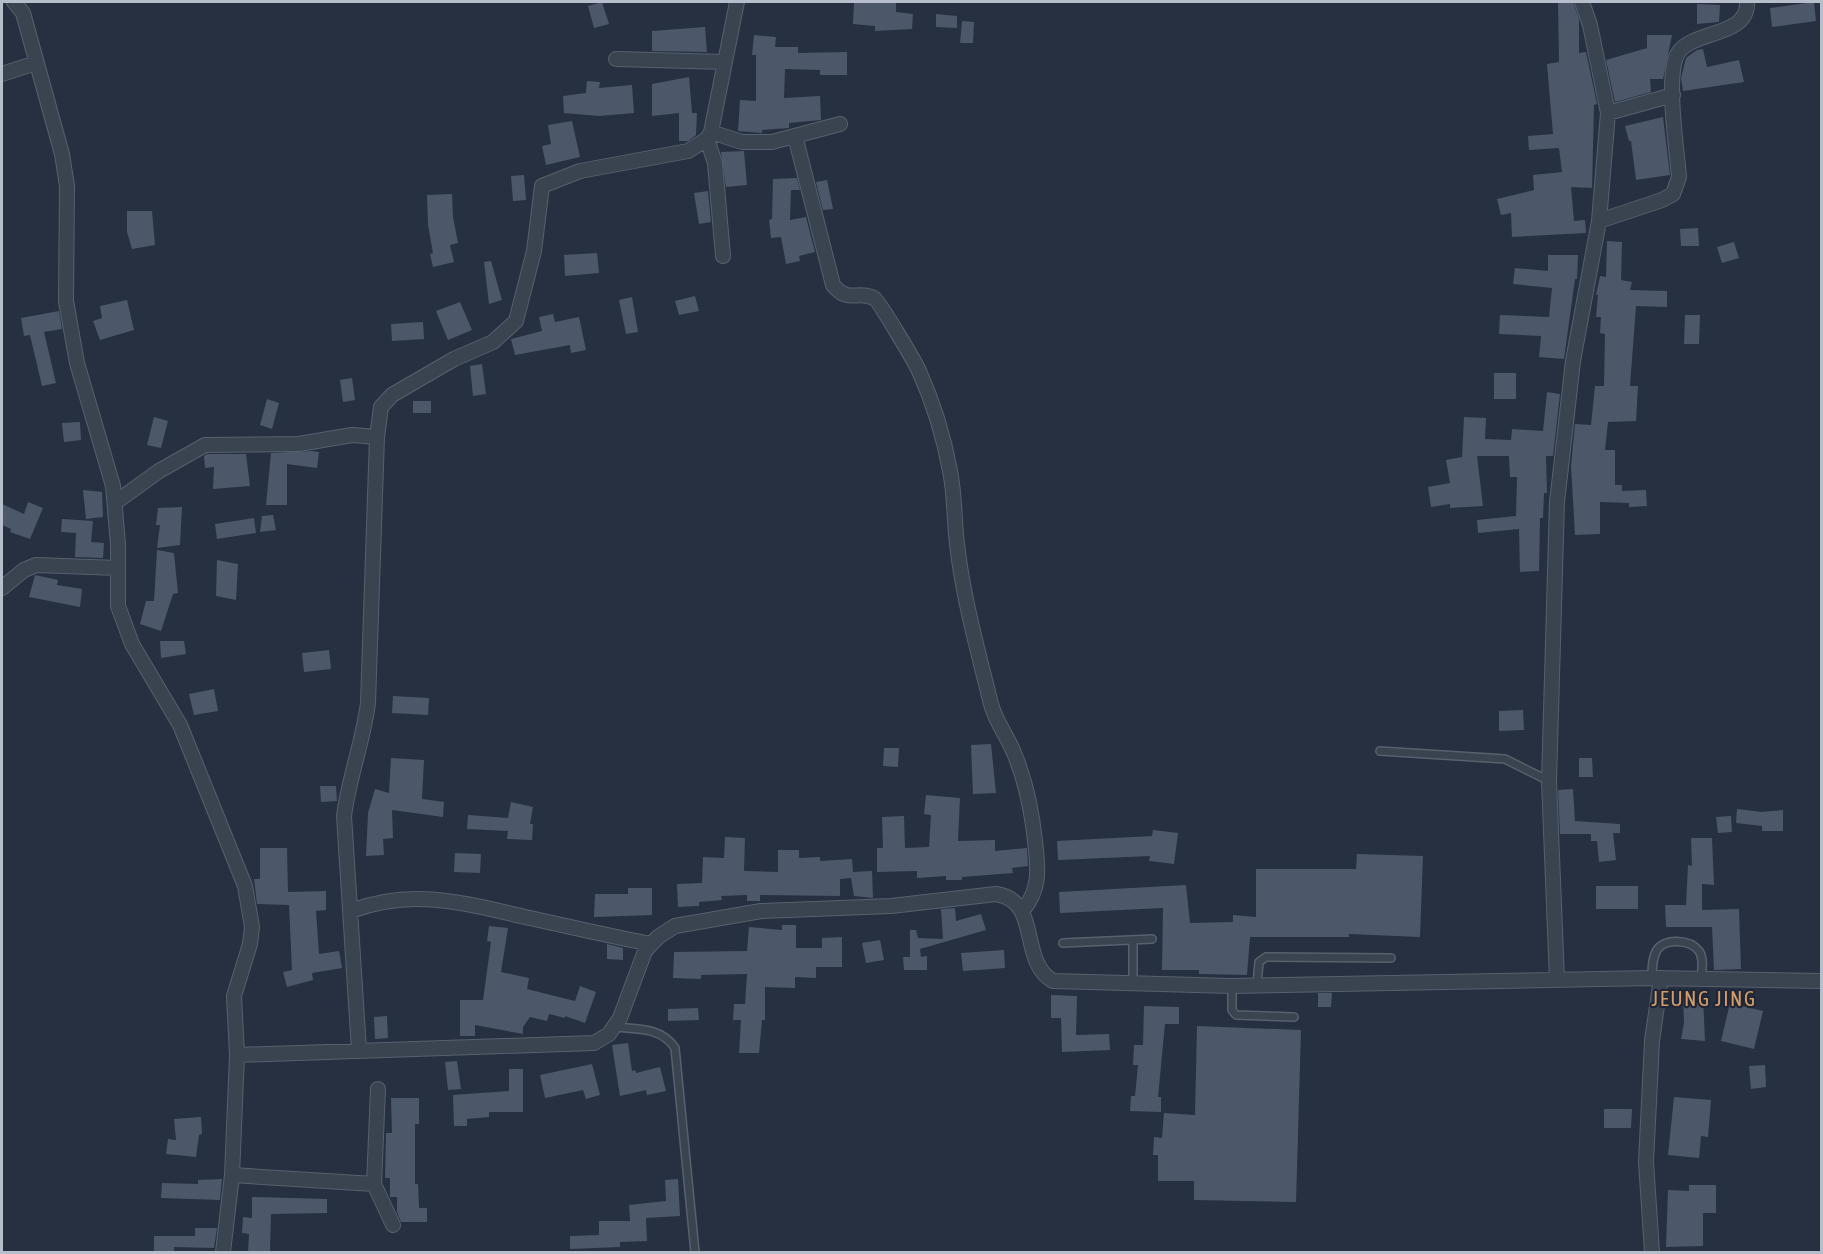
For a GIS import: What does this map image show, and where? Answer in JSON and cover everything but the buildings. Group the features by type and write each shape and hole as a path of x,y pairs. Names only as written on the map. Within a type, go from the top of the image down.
{"street":[{"path":"14,2 23,13 62,154 68,186 66,300 77,363 116,502 118,606 132,644 180,726 245,886 252,927 250,944 234,996 237,1055 232,1175 223,1252"},
{"path":"723,256 715,163 709,135 737,2"},
{"path":"1557,980 1549,782 1557,502 1573,361 1599,221 1608,113 1590,25 1582,2"},
{"path":"1599,221 1662,200 1673,194 1679,177 1672,72 1677,54 1688,43 1713,35 1739,21 1748,9 1747,2"},
{"path":"616,60 725,62"},
{"path":"2,74 36,63"},
{"path":"1608,113 1673,95"},
{"path":"359,1050 344,816 348,786 364,734 368,703 377,494 377,438 381,407 392,395 454,359 493,342 516,321 534,251 543,186 580,171 688,151 709,135 742,142 772,142 840,124"},
{"path":"795,136 833,285 840,294 848,297 865,297 878,302 918,369 930,396 950,472 957,545 967,603 991,704 996,724 1016,756 1029,808 1038,873 1033,898 1023,910"},
{"path":"116,502 159,471 205,445 299,444 352,435 377,438"},
{"path":"2,588 24,570 36,565 118,568"},
{"path":"237,1055 568,1046 594,1043 609,1034 620,1018 645,951 675,926 761,911 891,906 996,894 1006,896 1023,910 1036,965 1042,975 1053,981 1232,986 1656,978 1821,981"},
{"path":"351,911 377,901 415,897 450,900 651,944"},
{"path":"1652,1252 1646,1162 1656,978"},
{"path":"378,1089 374,1184 393,1225"},
{"path":"232,1175 374,1184"}],"lane":[{"path":"1380,751 1505,759 1549,782"},
{"path":"1064,943 1152,939"},
{"path":"1133,940 1133,983"},
{"path":"1656,978 1654,956 1658,947 1668,941 1692,945 1699,951 1702,960 1701,979"},
{"path":"1257,985 1259,963 1266,957 1391,958"},
{"path":"1232,986 1232,1010 1236,1014 1294,1017"},
{"path":"614,1027 659,1033 668,1038 675,1048 695,1252"}],"district":[{"name":"JEUNG JING","path":"1704,999"}]}
